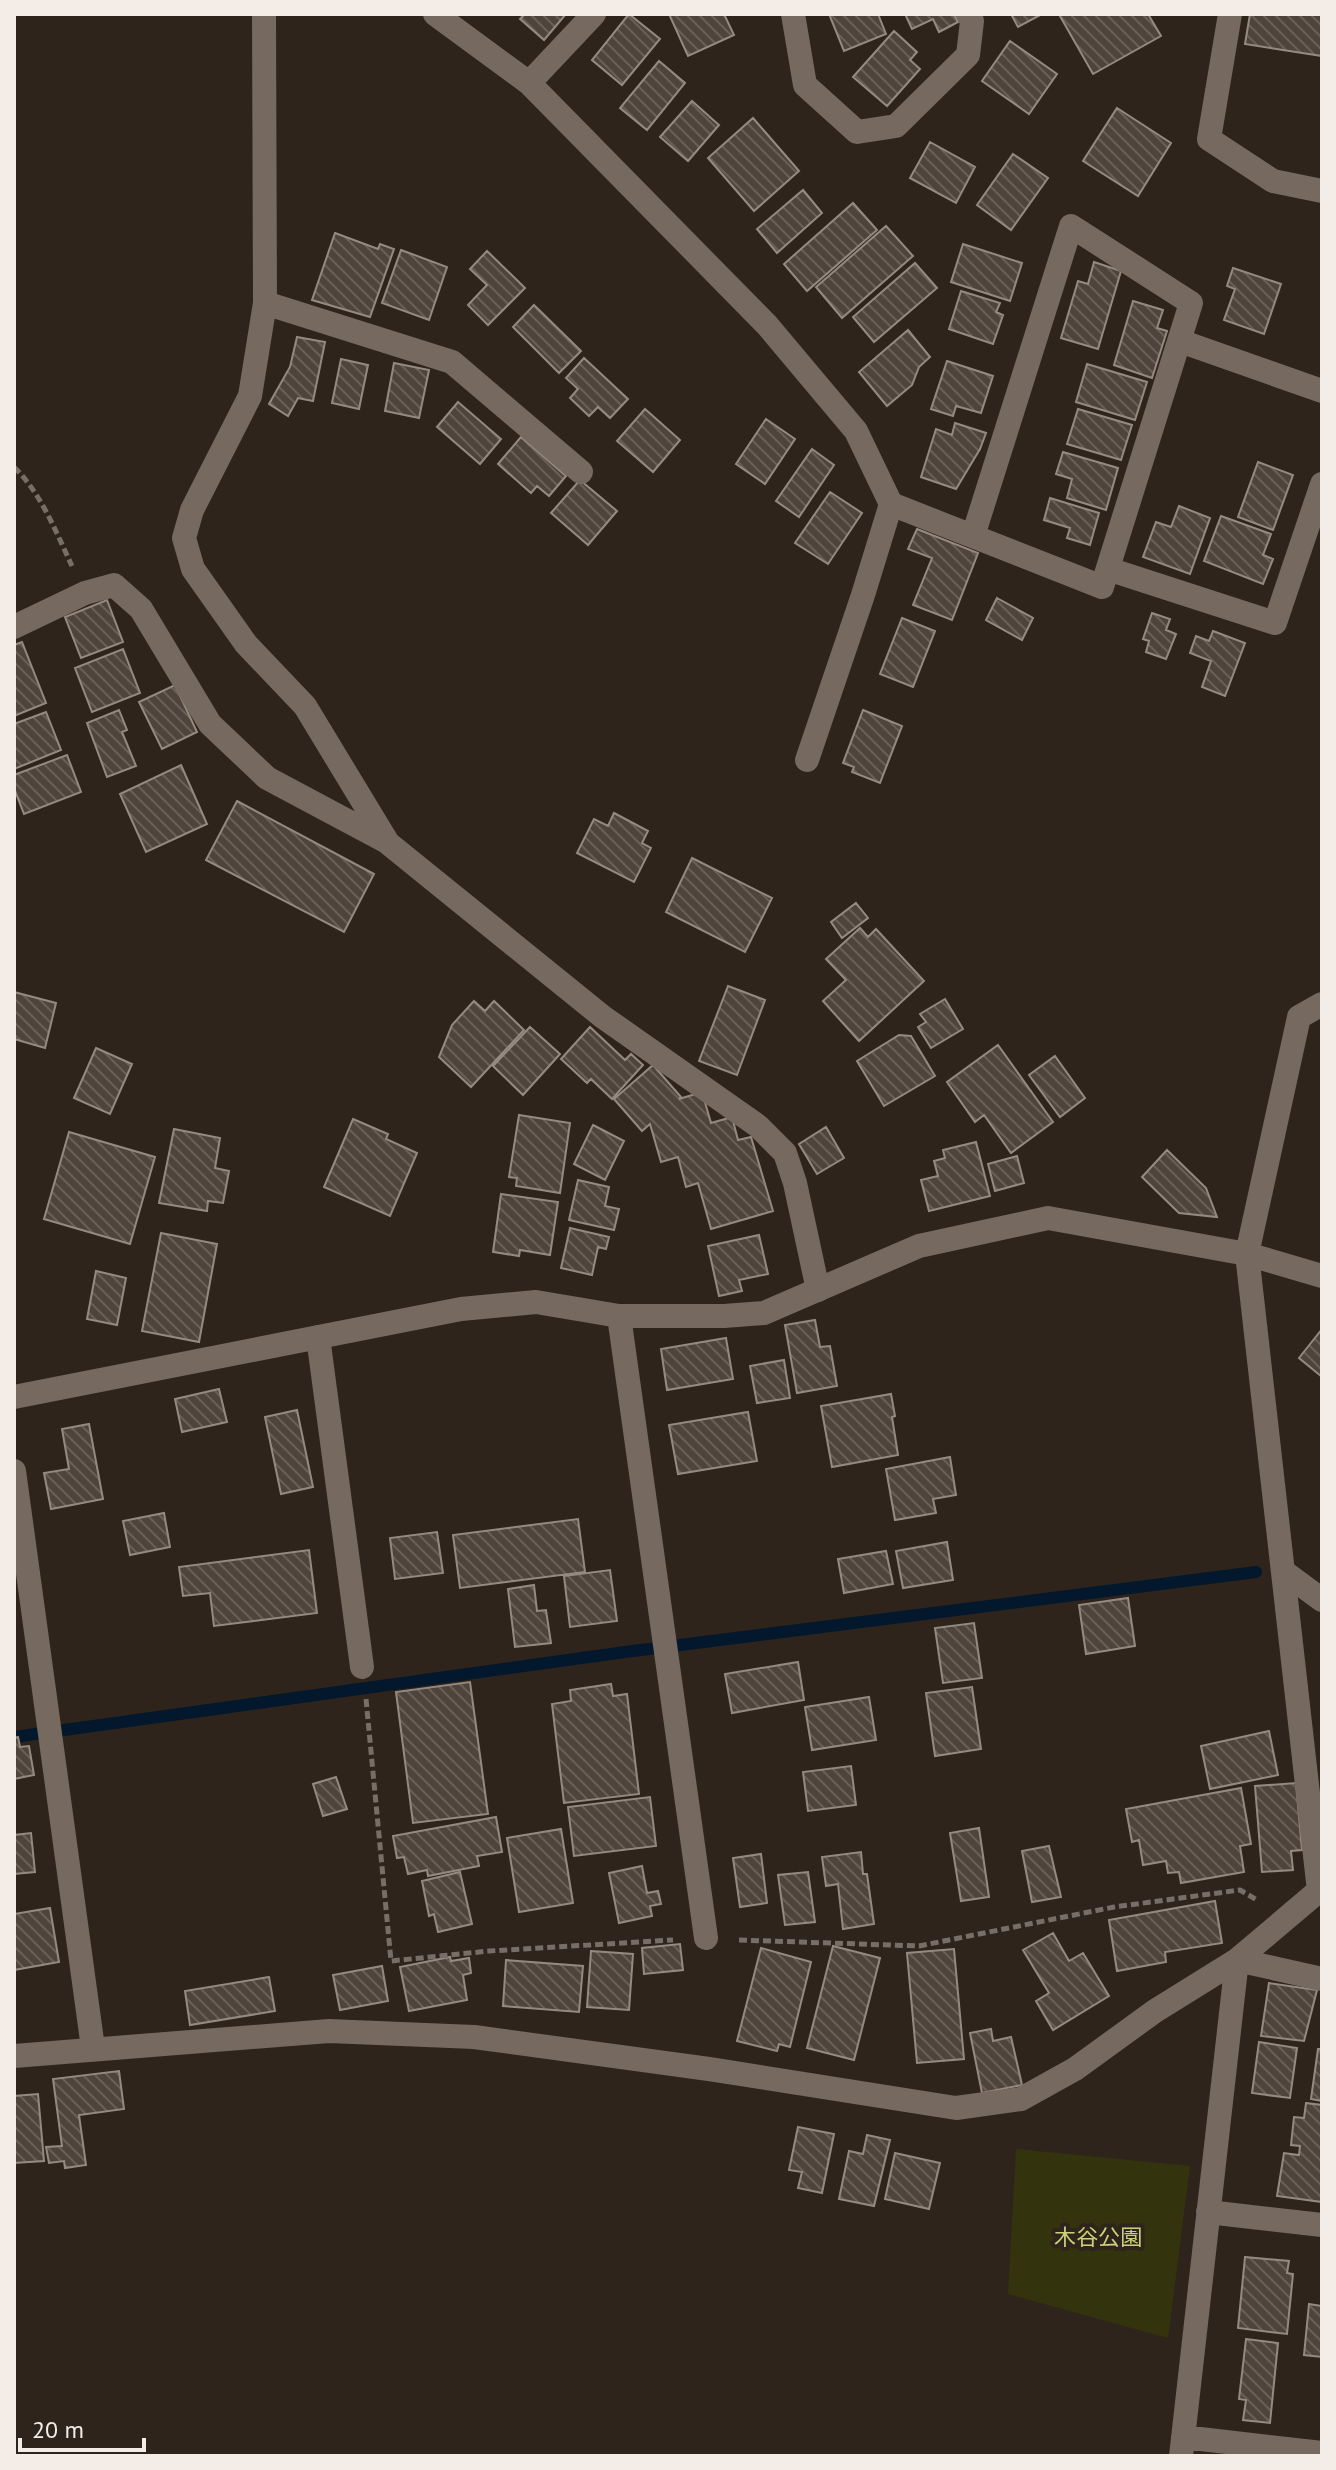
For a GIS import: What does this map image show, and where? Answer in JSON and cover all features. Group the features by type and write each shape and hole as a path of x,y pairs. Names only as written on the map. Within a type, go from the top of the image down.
{"street":[{"path":"264,14 265,303 250,396 192,510 184,538 193,569 246,644 305,706 388,843"},
{"path":"435,14 529,83 767,325 856,431 891,504 807,760"},
{"path":"529,83 594,14"},
{"path":"793,14 805,85 857,132 896,126 968,55 972,21 968,14"},
{"path":"1230,14 1209,139 1273,181 1322,191"},
{"path":"891,504 1102,587 1191,303 1071,226 973,536"},
{"path":"265,303 452,362 581,472"},
{"path":"1180,341 1322,391"},
{"path":"1108,569 1275,623 1322,484"},
{"path":"14,627 85,593 114,585 141,609 210,724 267,778 388,843 603,1017 758,1126 785,1153 795,1183 818,1290"},
{"path":"14,2056 329,2031 474,2037 709,2069 956,2108 1021,2099 1075,2069 1155,2011 1237,1960 1320,1890 1247,1254 1299,1017 1322,1004"},
{"path":"14,1397 461,1309 536,1302 619,1316 764,1313 919,1246 1048,1218 1247,1254 1322,1276"},
{"path":"619,1316 706,1938"},
{"path":"318,1337 362,1667"},
{"path":"14,1471 93,2048"},
{"path":"1284,1572 1322,1600"},
{"path":"1237,1960 1322,1979"},
{"path":"1237,1960 1182,2446 1322,2453"},
{"path":"1208,2212 1322,2225"}],"path":[{"path":"14,467 26,478 85,593"}],"green space":[{"name":"木谷公園","path":"1016,2149 1190,2166 1168,2338 1008,2294"}],"building":[{"path":"525,14 566,14 544,40 520,19"},
{"path":"629,14 660,39 622,85 592,60"},
{"path":"669,14 724,14 734,35 688,56"},
{"path":"829,14 878,14 886,34 844,51"},
{"path":"905,14 954,14 958,22 939,32 933,19 912,29"},
{"path":"1011,14 1042,14 1018,27"},
{"path":"1148,14 1161,36 1093,74 1060,16"},
{"path":"1250,14 1322,14 1322,56 1245,44"},
{"path":"894,31 917,52 910,60 920,69 887,106 853,77"},
{"path":"1010,41 1057,74 1029,114 982,81"},
{"path":"659,61 685,83 647,130 620,108"},
{"path":"692,101 719,125 688,161 660,137"},
{"path":"1117,108 1171,143 1138,196 1083,161"},
{"path":"753,118 799,171 754,211 708,158"},
{"path":"930,142 975,167 956,203 910,178"},
{"path":"1013,154 1048,178 1011,230 977,205"},
{"path":"803,190 822,213 777,253 757,229"},
{"path":"853,203 877,230 807,291 784,264"},
{"path":"886,226 913,256 842,318 816,287"},
{"path":"335,233 378,249 380,244 394,249 370,317 312,300"},
{"path":"963,244 1022,263 1010,301 951,282"},
{"path":"401,250 447,267 429,320 382,303"},
{"path":"487,251 525,288 488,325 468,305 487,285 470,269"},
{"path":"1094,262 1121,271 1098,349 1061,338 1078,281 1088,284"},
{"path":"915,263 937,288 874,342 853,317"},
{"path":"1233,268 1281,284 1264,334 1224,320 1235,289 1227,286"},
{"path":"961,291 1000,303 996,312 1003,315 993,344 949,329"},
{"path":"1133,301 1163,310 1157,328 1167,331 1152,378 1114,365"},
{"path":"534,305 581,351 559,373 513,327"},
{"path":"908,330 930,357 919,367 912,385 887,406 859,372"},
{"path":"297,337 325,342 313,401 298,398 288,416 269,404 290,367"},
{"path":"584,358 628,399 610,418 598,407 589,416 570,398 578,389 566,378"},
{"path":"341,359 368,365 359,409 332,403"},
{"path":"947,361 993,376 981,413 956,406 953,416 931,409"},
{"path":"394,363 429,370 419,418 385,411"},
{"path":"1087,364 1147,382 1135,420 1076,402"},
{"path":"458,402 501,439 480,464 437,427"},
{"path":"645,409 680,440 653,472 617,441"},
{"path":"1078,409 1132,425 1121,460 1067,444"},
{"path":"766,419 795,439 765,484 736,464"},
{"path":"955,423 986,433 956,489 921,477 936,429 952,435"},
{"path":"521,437 566,476 549,496 537,486 531,493 498,464"},
{"path":"812,449 834,465 799,517 776,501"},
{"path":"1063,452 1118,468 1106,510 1067,498 1072,479 1056,474"},
{"path":"1258,462 1293,475 1273,530 1238,517"},
{"path":"580,480 617,511 588,545 551,513"},
{"path":"830,492 862,513 828,564 795,543"},
{"path":"1050,498 1099,513 1090,545 1067,538 1070,528 1044,520"},
{"path":"1179,506 1210,518 1190,574 1143,557 1156,522 1171,527"},
{"path":"1221,516 1271,534 1263,555 1273,559 1263,584 1204,561"},
{"path":"917,529 978,553 952,620 913,605 932,558 908,549"},
{"path":"997,598 1033,618 1022,640 986,620"},
{"path":"107,600 123,642 81,658 65,617"},
{"path":"1152,613 1170,619 1166,630 1176,634 1166,659 1146,652 1149,641 1143,639"},
{"path":"902,618 935,631 913,687 880,674"},
{"path":"1213,631 1245,643 1225,696 1202,687 1211,661 1190,653 1196,636 1209,641"},
{"path":"22,642 46,703 14,716 14,645"},
{"path":"123,649 140,693 92,712 75,668"},
{"path":"175,685 197,732 162,749 139,702"},
{"path":"119,710 127,730 122,732 136,766 107,777 87,723"},
{"path":"863,710 902,726 880,783 852,772 854,767 843,763"},
{"path":"46,712 61,750 14,769 14,724"},
{"path":"67,755 81,792 24,814 14,788 14,775"},
{"path":"181,765 207,824 146,852 120,794"},
{"path":"237,801 374,874 344,932 206,860"},
{"path":"614,813 648,831 642,843 651,848 634,882 577,853 594,819 608,826"},
{"path":"692,858 772,898 745,952 666,912"},
{"path":"856,903 868,918 842,938 831,922"},
{"path":"860,928 868,937 876,929 924,981 859,1041 823,1001 846,980 826,959"},
{"path":"728,986 765,1000 737,1075 699,1061"},
{"path":"14,992 56,1003 45,1048 14,1039"},
{"path":"945,999 963,1029 931,1048 918,1027 926,1022 920,1014"},
{"path":"474,1001 485,1011 494,1001 524,1030 471,1087 439,1057 452,1025"},
{"path":"530,1027 560,1054 523,1095 493,1066"},
{"path":"590,1027 625,1060 631,1054 643,1065 612,1099 591,1079 587,1083 561,1059"},
{"path":"899,1035 911,1036 935,1076 884,1106 857,1061"},
{"path":"998,1045 1053,1122 1011,1153 984,1115 975,1122 947,1082"},
{"path":"96,1048 132,1064 110,1114 74,1098"},
{"path":"1055,1056 1085,1098 1060,1117 1029,1075"},
{"path":"653,1065 681,1097 679,1099 702,1092 711,1123 732,1117 738,1140 751,1137 773,1211 711,1229 698,1183 686,1187 678,1157 661,1162 650,1124 642,1131 614,1099"},
{"path":"519,1115 570,1123 560,1193 516,1186 517,1178 509,1177"},
{"path":"353,1119 388,1134 386,1139 417,1153 390,1216 324,1187"},
{"path":"593,1125 624,1141 605,1180 574,1164"},
{"path":"826,1127 844,1158 817,1174 799,1144"},
{"path":"174,1129 220,1138 215,1168 229,1171 223,1203 208,1201 207,1211 159,1203"},
{"path":"69,1132 155,1157 130,1244 44,1219"},
{"path":"976,1142 990,1196 929,1211 921,1180 938,1176 934,1161 945,1158 943,1150"},
{"path":"1167,1150 1206,1188 1217,1217 1179,1213 1142,1177"},
{"path":"1017,1156 1024,1183 995,1191 988,1164"},
{"path":"578,1180 609,1187 605,1206 619,1209 614,1230 569,1220"},
{"path":"501,1194 558,1202 550,1255 520,1250 519,1256 493,1252"},
{"path":"570,1228 609,1237 606,1249 598,1247 592,1275 561,1268"},
{"path":"161,1233 217,1244 199,1342 142,1331"},
{"path":"759,1235 768,1274 739,1280 742,1291 719,1296 708,1246"},
{"path":"96,1271 126,1278 117,1325 87,1319"},
{"path":"815,1320 820,1347 830,1346 837,1386 797,1393 785,1325"},
{"path":"1322,1329 1322,1377 1299,1358"},
{"path":"726,1338 733,1379 667,1390 661,1349"},
{"path":"784,1360 790,1398 757,1403 750,1366"},
{"path":"219,1389 227,1422 182,1432 175,1399"},
{"path":"891,1394 898,1455 832,1467 821,1406"},
{"path":"297,1410 313,1487 281,1494 265,1417"},
{"path":"748,1412 757,1461 678,1474 669,1425"},
{"path":"89,1424 103,1499 51,1509 44,1473 69,1469 62,1429"},
{"path":"950,1457 956,1495 933,1499 936,1513 895,1520 886,1469"},
{"path":"164,1513 170,1547 130,1555 123,1521"},
{"path":"578,1519 585,1572 460,1588 453,1535"},
{"path":"437,1532 443,1573 395,1579 390,1538"},
{"path":"947,1542 953,1580 903,1588 896,1551"},
{"path":"309,1550 317,1613 214,1626 210,1593 183,1596 179,1567"},
{"path":"886,1551 893,1584 844,1593 838,1559"},
{"path":"610,1570 617,1621 570,1627 564,1576"},
{"path":"534,1585 537,1611 546,1610 551,1643 515,1647 508,1589"},
{"path":"1128,1598 1135,1646 1086,1654 1079,1605"},
{"path":"974,1623 982,1678 943,1683 935,1628"},
{"path":"798,1662 804,1700 732,1713 725,1674"},
{"path":"470,1682 488,1814 413,1823 396,1692"},
{"path":"611,1684 613,1696 627,1694 639,1794 564,1803 552,1704 571,1701 570,1690"},
{"path":"972,1687 981,1749 935,1756 926,1693"},
{"path":"869,1697 876,1740 812,1750 805,1707"},
{"path":"1269,1731 1278,1775 1210,1789 1201,1746"},
{"path":"18,1737 20,1747 29,1746 34,1775 14,1779 14,1738"},
{"path":"851,1766 856,1805 808,1811 803,1772"},
{"path":"336,1777 347,1809 323,1816 313,1784"},
{"path":"1296,1783 1302,1850 1291,1851 1293,1870 1262,1872 1255,1786"},
{"path":"1241,1788 1251,1844 1240,1846 1244,1872 1181,1883 1179,1872 1168,1873 1166,1861 1143,1865 1139,1840 1132,1842 1126,1809"},
{"path":"650,1797 656,1846 574,1856 568,1807"},
{"path":"496,1817 502,1852 477,1856 479,1866 428,1876 427,1870 408,1874 404,1857 397,1858 393,1836"},
{"path":"979,1828 989,1897 961,1901 950,1833"},
{"path":"561,1829 573,1903 519,1912 507,1838"},
{"path":"31,1833 35,1872 14,1874 14,1835"},
{"path":"1049,1846 1061,1897 1032,1902 1022,1851"},
{"path":"861,1852 874,1924 843,1929 838,1884 826,1886 822,1857"},
{"path":"761,1854 767,1903 740,1907 733,1858"},
{"path":"642,1866 647,1893 658,1891 661,1904 650,1906 652,1916 619,1923 609,1873"},
{"path":"460,1872 472,1924 438,1932 434,1914 429,1916 422,1881"},
{"path":"808,1872 815,1922 785,1925 778,1875"},
{"path":"1215,1901 1222,1943 1165,1952 1166,1962 1117,1971 1109,1920"},
{"path":"50,1908 59,1962 14,1970 14,1914"},
{"path":"1053,1933 1069,1961 1083,1953 1109,1996 1053,2030 1036,2001 1049,1993 1023,1950"},
{"path":"680,1944 683,1970 644,1974 642,1948"},
{"path":"833,1946 880,1958 854,2060 807,2048"},
{"path":"761,1948 811,1962 790,2047 779,2044 777,2051 737,2041"},
{"path":"954,1949 964,2059 917,2063 907,1953"},
{"path":"591,1951 633,1954 629,2010 587,2007"},
{"path":"450,1957 451,1961 469,1958 471,1973 463,1975 467,2000 409,2011 400,1967"},
{"path":"506,1960 583,1966 579,2012 503,2006"},
{"path":"382,1966 388,2001 340,2010 333,1975"},
{"path":"269,1977 275,2011 190,2025 185,1991"},
{"path":"1269,1983 1317,1990 1304,2041 1261,2036"},
{"path":"991,2029 993,2041 1011,2037 1022,2085 982,2093 970,2033"},
{"path":"1259,2042 1297,2048 1290,2098 1252,2093"},
{"path":"1318,2049 1322,2049 1322,2101 1311,2099"},
{"path":"119,2071 124,2109 79,2115 86,2165 65,2168 64,2161 49,2163 46,2147 62,2146 53,2079"},
{"path":"38,2094 44,2161 14,2163 14,2096"},
{"path":"1306,2103 1322,2105 1322,2202 1277,2196 1284,2153 1299,2155 1300,2146 1291,2145 1294,2117 1304,2118"},
{"path":"798,2127 834,2134 822,2193 798,2188 802,2172 789,2170"},
{"path":"867,2135 890,2140 874,2206 839,2199 849,2151 863,2154"},
{"path":"895,2153 940,2163 929,2209 885,2199"},
{"path":"1245,2257 1289,2261 1287,2273 1293,2274 1287,2334 1238,2328"},
{"path":"1309,2304 1322,2306 1322,2357 1304,2355"},
{"path":"1246,2339 1278,2343 1270,2423 1243,2420 1246,2400 1239,2399"}],"waterway":[{"path":"14,1737 625,1652 1256,1572"}]}
